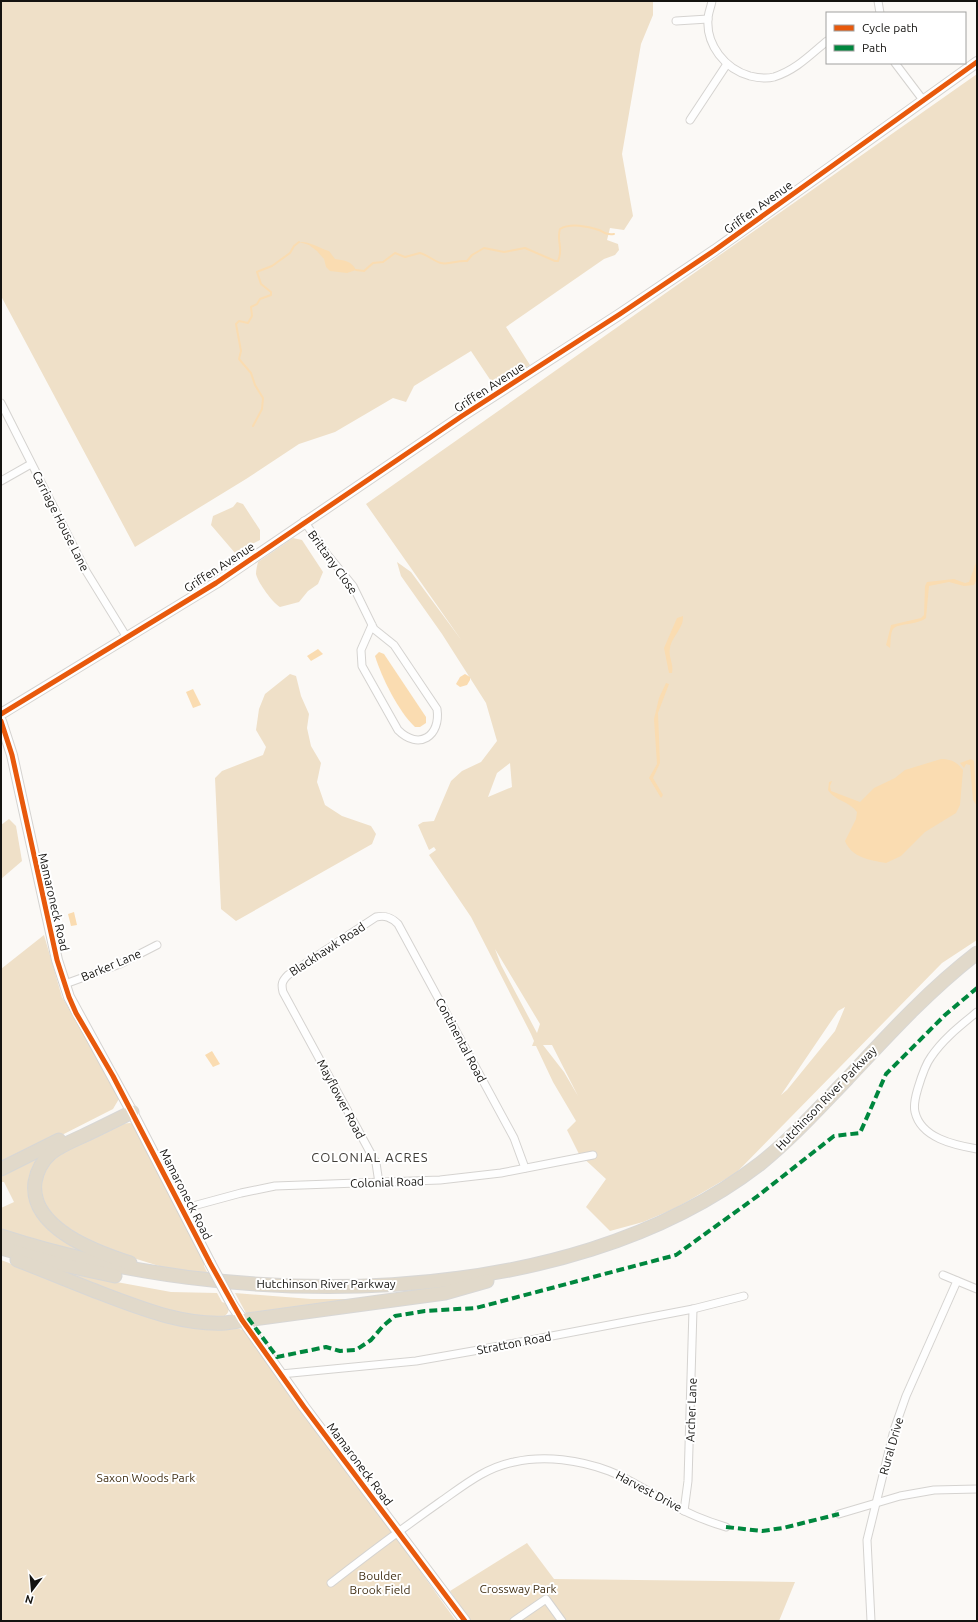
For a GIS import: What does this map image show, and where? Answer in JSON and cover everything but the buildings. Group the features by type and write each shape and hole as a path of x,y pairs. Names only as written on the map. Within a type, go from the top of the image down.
{"highway":[{"name":"Hutchinson River Parkway","path":"1,1236 97,1263 172,1276 237,1282 302,1285 357,1285 427,1281 477,1274 548,1260 592,1248 637,1232 680,1214 738,1180 779,1148 813,1115 905,1017 977,953"},
{"name":"Hutchinson River Parkway","path":"1,1248 75,1268 130,1278 178,1285 296,1293 369,1293 440,1288 487,1281 563,1265 615,1249 682,1222 724,1198 764,1171 799,1140 918,1016 977,965"},
{"path":"130,1108 47,1156 41,1164 36,1179 36,1199 46,1218 63,1232 115,1258 172,1276"},
{"path":"1,1169 130,1108"},
{"path":"1,1254 138,1307 172,1318 209,1323 445,1293 487,1281"}],"street":[{"path":"712,1 708,19 709,33 712,44 726,64 740,73 761,79 774,77 805,61 826,42"},
{"path":"878,1 880,12"},
{"path":"676,21 708,19"},
{"name":"Griffen Avenue","path":"1,714 126,636 216,583 304,522 709,255 977,62"},
{"path":"690,120 726,64"},
{"path":"896,64 924,100"},
{"name":"Carriage House Lane","path":"1,403 86,571 126,636"},
{"path":"1,481 31,464"},
{"name":"Brittany Close","path":"304,522 326,553 353,586 372,625 394,645 437,709 437,727 432,734 424,739 414,740 405,737 398,730 362,666 361,650 372,625"},
{"name":"Mamaroneck Road","path":"1,721 12,755 49,926 65,984 76,1013 130,1108 233,1306 304,1407 465,1621"},
{"name":"Blackhawk Road","path":"297,1017 281,985 283,979 376,917 389,917"},
{"name":"Continental Road","path":"389,917 398,924 514,1138 524,1168"},
{"name":"Barker Lane","path":"65,984 120,964 157,945"},
{"path":"977,1012 950,1035 930,1057 920,1081 914,1102 918,1119 932,1135 955,1145 977,1149"},
{"name":"Mayflower Road","path":"297,1017 376,1163 379,1183"},
{"name":"Colonial Road","path":"182,1209 241,1192 275,1186 440,1180 524,1168 593,1155"},
{"path":"943,1275 977,1289"},
{"name":"Rural Drive","path":"871,1621 866,1540 894,1430 906,1396 957,1281"},
{"name":"Stratton Road","path":"281,1374 416,1361 693,1309 744,1296"},
{"name":"Archer Lane","path":"684,1510 688,1481 693,1309"},
{"name":"Harvest Drive","path":"331,1583 398,1531 488,1470 514,1462 527,1460 560,1459 596,1466 624,1477 684,1510 726,1527"},
{"path":"839,1514 876,1502 934,1490 977,1489"},
{"path":"514,1621 546,1599 562,1621"}],"green space":[{"path":"1,1 653,1 653,15 641,44 622,154 633,216 624,230 610,228 607,240 618,244 619,250 615,255 604,259 506,327 530,365 495,387 471,351 414,386 406,402 393,398 335,432 299,444 246,479 135,547 1,296"},
{"path":"977,74 977,940 942,963 736,1173 676,1208 643,1222 610,1231 586,1207 606,1179 579,1154 567,1130 576,1121 553,1082 536,1046 532,1046 534,1041 531,1034 471,917 429,855 436,850 434,847 429,850 418,825 423,822 434,821 451,781 462,771 481,762 497,741 486,703 442,634 401,576 397,562 411,572 462,641 366,504","holes":["510,763 512,787 488,797 497,773","495,949 540,1024 537,1033 501,965","845,1007 835,1031 787,1090 781,1095 838,1011","543,1045 552,1045 578,1096 564,1072"]},
{"path":"237,502 243,504 260,530 260,540 235,553 211,525 213,516 233,507"},
{"path":"293,538 302,540 323,572 318,584 308,591 299,602 280,607 270,597 257,578 256,574 258,562"},
{"path":"290,674 296,676 301,696 309,714 307,728 311,746 321,763 317,782 325,805 342,816 371,826 376,834 372,844 236,921 221,909 215,778 222,771 263,755 266,747 256,730 259,709 265,694"},
{"path":"9,819 16,826 22,861 1,879 1,825"},
{"path":"44,935 62,997 120,1097 113,1109 1,1166 1,969"},
{"path":"130,1123 136,1126 204,1260 204,1266 208,1274 172,1270 114,1252 74,1234 46,1214 38,1195 40,1178 53,1156 119,1124"},
{"path":"43,1151 31,1198 86,1254 1,1230 1,1208 14,1202 4,1182 1,1182 1,1172"},
{"name":"Saxon Woods Park","path":"1,1260 164,1321 207,1330 233,1327 243,1330 388,1526 456,1621 1,1621"},
{"path":"73,1274 171,1292 217,1293 222,1302 228,1304 229,1310 222,1318 184,1316 73,1277"},
{"path":"235,1293 311,1299 360,1299 247,1315"},
{"name":"Crossway Park","path":"527,1543 554,1579 795,1582 779,1621 470,1621 450,1591"}],"shaded area":[{"path":"299,242 311,244 329,251 335,259 350,263 356,270 347,273 330,271 326,267 324,259 317,251 309,245"},
{"path":"977,560 977,579 974,585 964,586 949,582 929,586 926,618 918,622 899,626 893,629 891,633 890,648 886,645 891,625 921,618 924,615 925,586 927,582 954,579 965,583 969,582"},
{"path":"683,616 682,624 670,648 672,673 669,673 664,648 677,618"},
{"path":"318,649 323,654 311,661 307,656"},
{"path":"379,652 384,654 426,717 426,723 420,727 415,727 391,694 375,656"},
{"path":"465,674 470,677 470,680 467,685 460,687 456,684 460,677"},
{"path":"666,683 669,684 658,713 660,763 653,778 663,795 661,798 649,778 657,764 654,719 659,698"},
{"path":"193,689 201,705 193,708 186,692"},
{"path":"941,759 954,762 963,770 960,805 956,813 925,832 901,856 886,863 874,861 857,855 848,847 845,841 856,819 857,812 850,805 831,794 828,790 829,782 832,781 830,786 831,791 860,802 874,788 895,778 905,770"},
{"path":"971,759 974,761 977,806 973,800 970,765 966,764 964,768 960,763"},
{"path":"74,912 77,925 71,926 68,914"},
{"path":"212,1051 220,1064 213,1067 205,1055"}],"waterway":[{"path":"356,270 364,271 373,263 383,262 395,253 405,257 420,253 438,262 447,263 467,261 472,255 484,248 504,252 525,248 558,261 560,256 559,233 560,229 564,227 584,226 608,234 614,234"},
{"path":"253,426 262,409 263,398 255,385 251,373 239,359 241,351 236,324 239,321 248,323 252,316 251,307 257,304 260,299 271,295 271,292 261,284 257,272 272,266 290,253 294,246 299,242"}],"marked path":[{"path":"248,1318 277,1357 326,1347 340,1351 356,1350 371,1340 383,1326 395,1316 425,1311 476,1308 676,1255 759,1195 834,1136 860,1133 886,1074 945,1015 977,988"},
{"path":"726,1527 762,1531 783,1528 839,1514"}],"cycle path":[{"path":"1,714 216,583 462,416 620,314 715,250 977,62"},
{"path":"1,721 12,755 57,960 76,1013 113,1076 210,1263 242,1320 304,1407 465,1621"}],"district":[{"name":"COLONIAL ACRES","path":"370,1157"}],"park label":[{"name":"Boulder Brook Field","path":"380,1582"}]}
